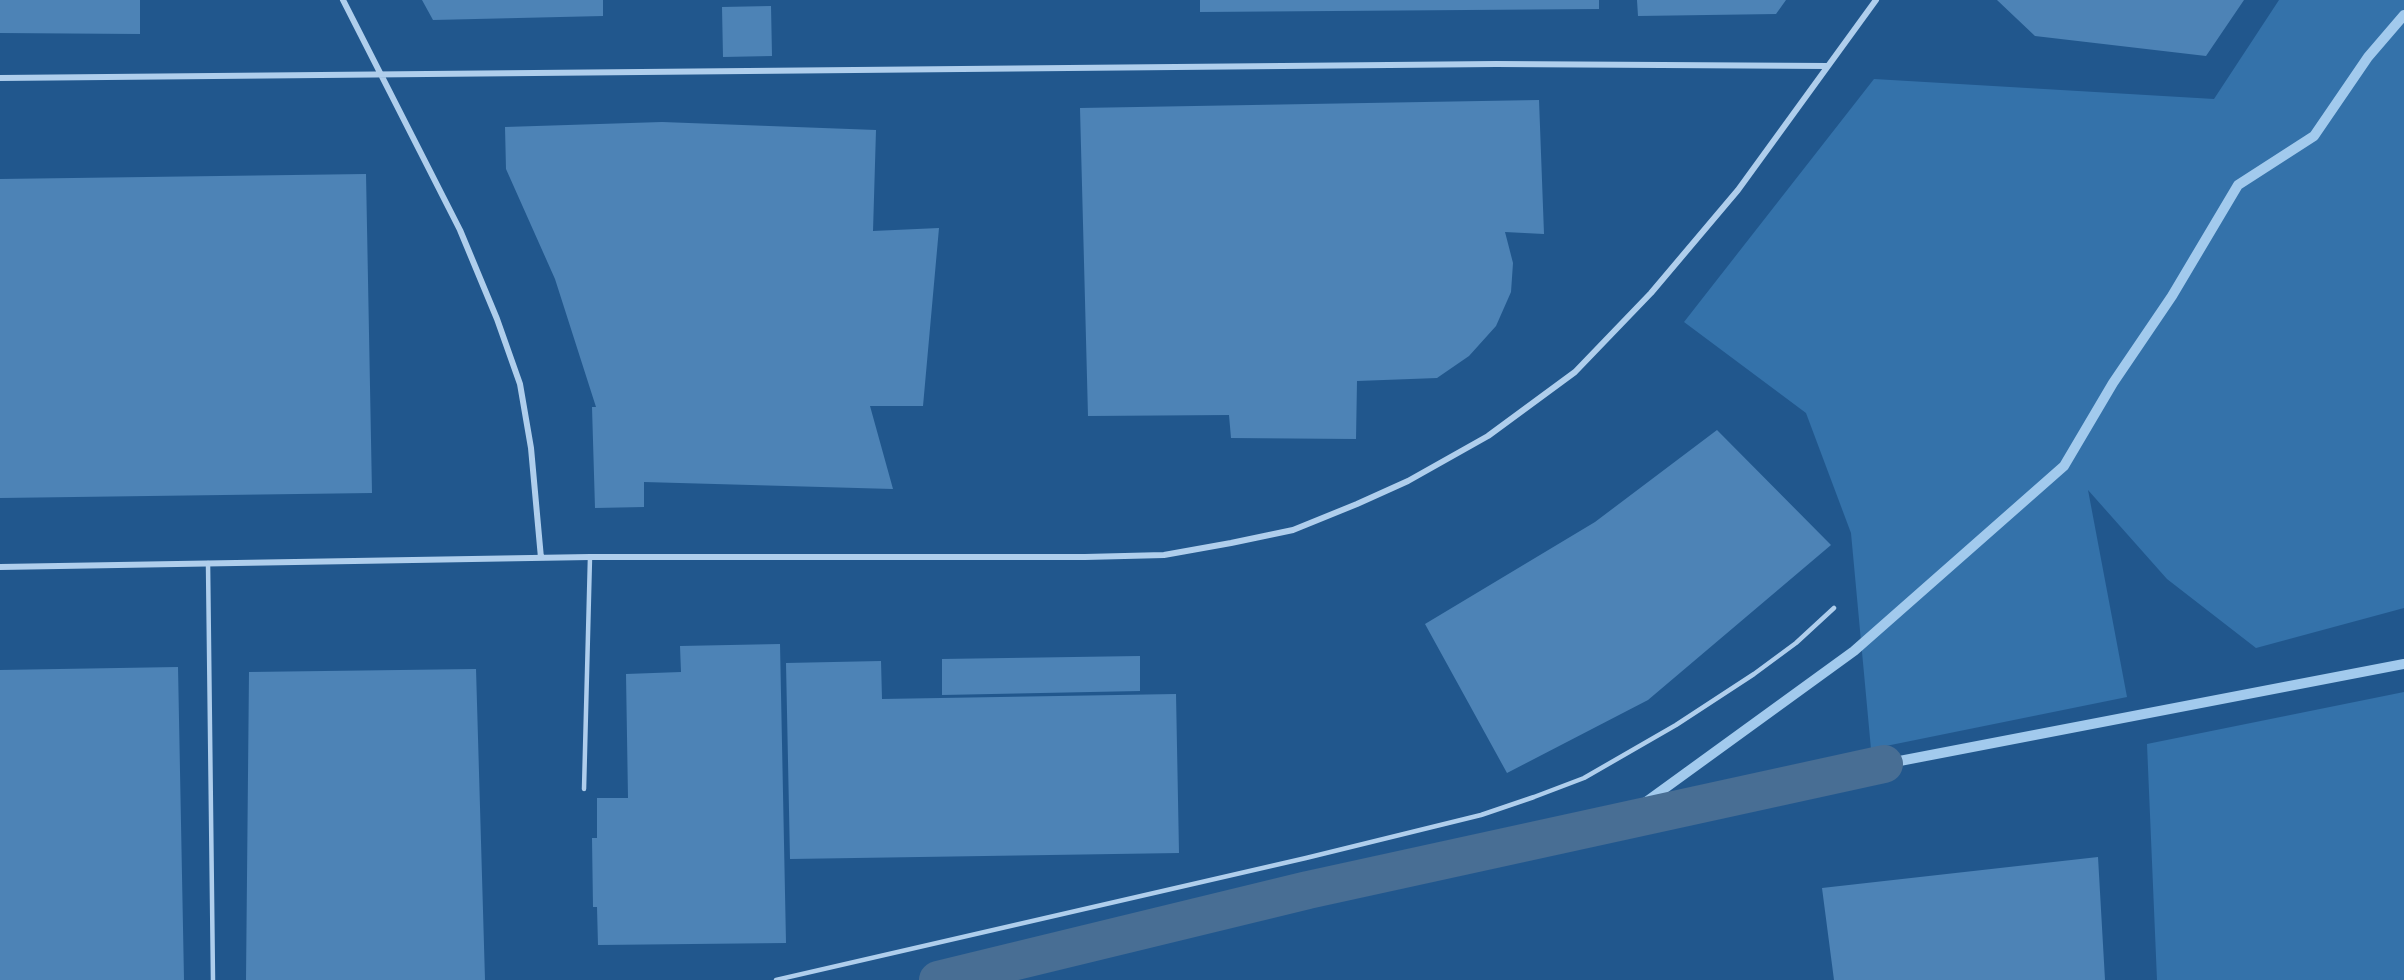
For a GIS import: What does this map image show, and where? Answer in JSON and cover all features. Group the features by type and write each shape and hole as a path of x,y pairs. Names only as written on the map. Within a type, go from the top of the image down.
{"street":[{"path":"343,0 460,230 497,320 520,384 531,448 541,558"},
{"path":"0,567 590,557 1164,555 1293,530 1408,481 1488,436 1575,372 1651,294 1738,190 1876,0"},
{"path":"0,78 1496,64 1827,66"}],"lane":[{"path":"584,789 590,557"},
{"path":"208,563 213,980"},
{"path":"776,980 1306,858 1481,815 1534,797 1584,778 1676,725 1754,674 1796,643 1834,608"}],"shaded area":[{"path":"2279,0 2404,0 2404,608 2256,648 2167,579 2088,490 2127,697 1871,749 1851,533 1806,413 1684,322 1874,79 2214,99"},
{"path":"2404,692 2404,980 2157,980 2147,744"}],"building":[{"path":"0,0 140,0 140,34 0,33"},
{"path":"422,0 603,0 603,16 433,20"},
{"path":"1200,0 1599,0 1599,9 1200,12"},
{"path":"1637,0 1786,0 1776,14 1638,16"},
{"path":"1997,0 2244,0 2206,56 2035,36"},
{"path":"771,6 772,56 723,57 722,7"},
{"path":"1539,100 1544,234 1505,232 1513,263 1511,292 1496,326 1469,356 1437,378 1357,381 1356,439 1231,438 1229,415 1088,416 1080,108"},
{"path":"662,122 876,130 873,231 939,228 923,406 870,406 893,489 644,482 644,507 595,508 592,407 596,407 555,279 506,169 505,127"},
{"path":"366,174 372,493 0,498 0,179"},
{"path":"1717,430 1831,545 1648,700 1507,773 1425,624 1595,522"},
{"path":"780,644 786,943 598,945 597,907 593,907 592,838 597,838 597,798 628,798 626,674 681,672 680,646"},
{"path":"1140,656 1140,691 942,695 942,659"},
{"path":"881,661 882,699 1176,694 1179,853 790,859 786,663"},
{"path":"178,667 184,980 0,980 0,670"},
{"path":"476,669 485,980 246,980 249,672"},
{"path":"2098,857 2105,980 1834,980 1822,888"}],"waterway":[{"path":"1617,823 1854,651 2064,466 2113,383 2172,296 2238,185 2314,136 2368,57 2404,15"},
{"path":"1884,764 2404,664"},
{"path":"938,980 1308,890 1884,764"}]}
